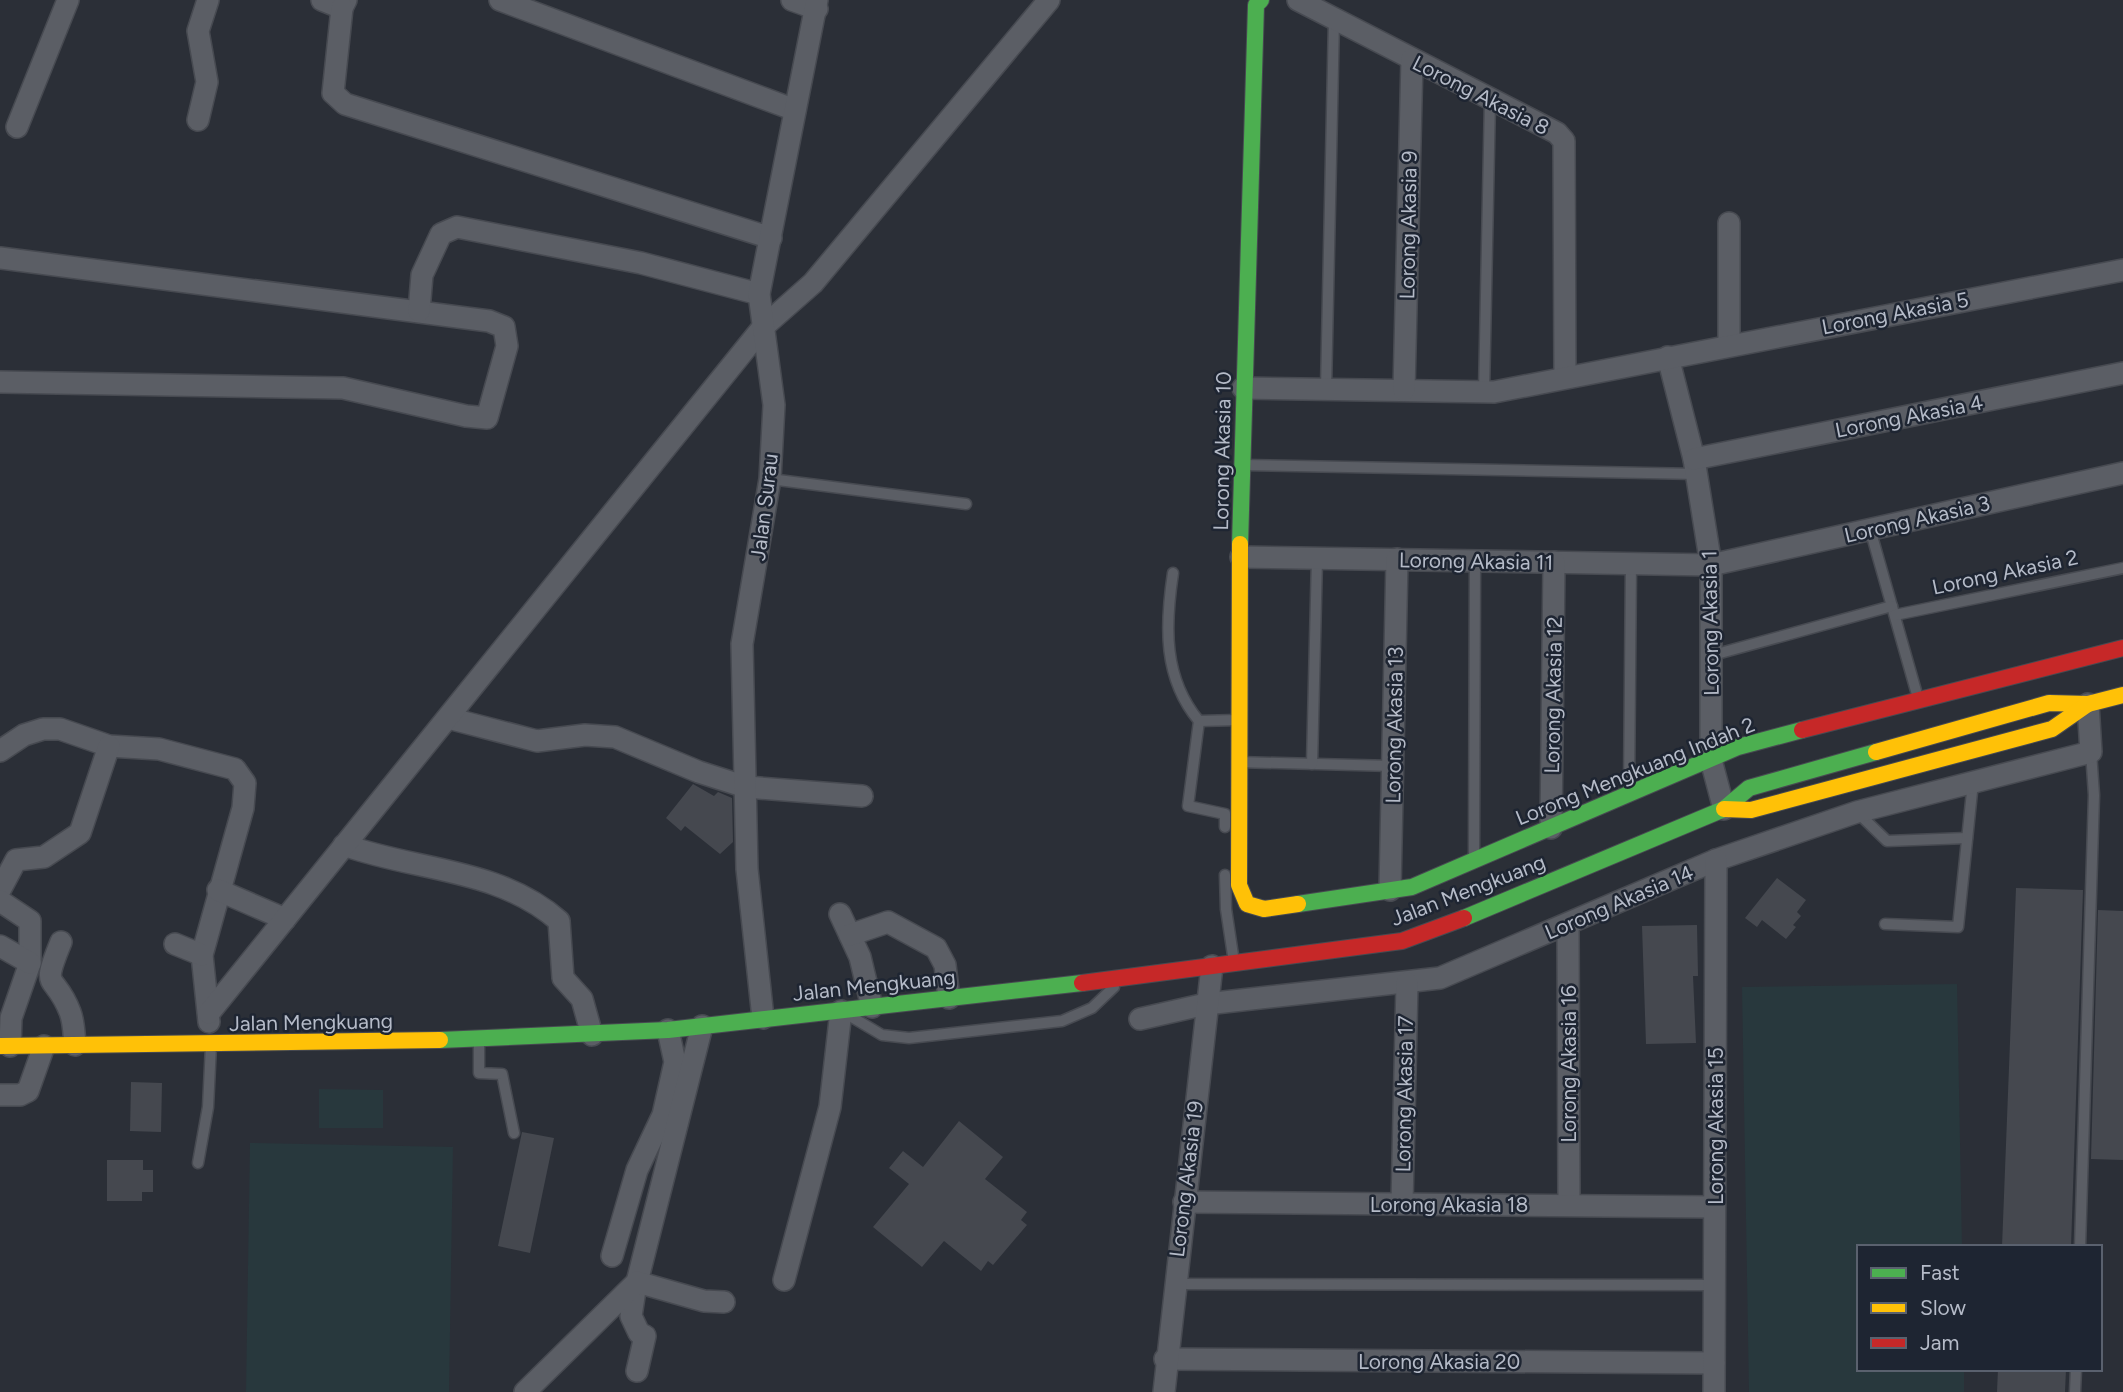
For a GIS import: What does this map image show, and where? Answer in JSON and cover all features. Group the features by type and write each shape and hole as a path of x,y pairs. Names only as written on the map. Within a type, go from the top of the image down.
{"main road":[{"name":"Lorong Akasia 10","path":"1247,904 1239,885 1237,720 1243,388 1256,5 1261,0"},
{"name":"Lorong Mengkuang Indah 2","path":"1247,904 1264,909 1412,887 1738,747 1918,698 2123,648"},
{"name":"Jalan Mengkuang","path":"700,1036 763,1018 1124,978 1402,941 1457,922 1724,809 1749,788 2049,703 2088,704 2123,695"},
{"name":"Jalan Mengkuang","path":"1724,809 1751,810 2052,729 2088,704"},
{"name":"Jalan Mengkuang","path":"5,1046 479,1040 592,1035 670,1038"}],"street":[{"path":"17,127 68,0"},
{"path":"198,120 207,82 198,31 208,0"},
{"path":"500,0 795,110"},
{"path":"792,0 817,4"},
{"path":"209,1013 763,327 813,283 1049,0"},
{"name":"Lorong Akasia 8","path":"1298,0 1556,133 1564,141 1565,377"},
{"path":"337,3 333,93 345,104 772,238"},
{"name":"Jalan Surau","path":"763,1018 747,869 742,644 770,478 774,405 759,294 817,4"},
{"name":"Lorong Akasia 9","path":"1404,390 1412,59"},
{"path":"1729,223 1729,344"},
{"path":"419,311 422,275 441,234 457,227 641,263 759,294"},
{"path":"0,258 489,321 504,327 507,346 487,418 466,416 343,388 0,382"},
{"name":"Lorong Akasia 5","path":"1243,388 1484,392 2123,270"},
{"name":"Lorong Akasia 1","path":"1668,357 1695,466 1711,565 1711,760 1724,809"},
{"name":"Lorong Akasia 4","path":"1695,466 2123,373"},
{"name":"Lorong Akasia 3","path":"1711,565 2123,473"},
{"name":"Lorong Akasia 11","path":"1241,557 1711,565"},
{"name":"Lorong Akasia 13","path":"1391,890 1397,559"},
{"name":"Lorong Akasia 12","path":"1551,828 1554,562"},
{"path":"2088,704 2091,752"},
{"path":"447,718 537,741 584,735 615,737 699,772 746,787 862,796"},
{"path":"0,751 24,735 43,729 60,729 109,746 159,749 234,769 245,783 243,808 202,955 211,1045"},
{"path":"0,890 16,860 44,858 80,833 109,746"},
{"path":"1971,751 1973,782"},
{"name":"Lorong Akasia 14","path":"1140,1019 1206,1004 1440,978 1716,860 1857,812 2091,752"},
{"path":"1832,788 1857,812"},
{"path":"344,845 372,855 484,879 546,910 559,921 563,978 582,999 592,1035"},
{"name":"Lorong Akasia 15","path":"1714,1392 1716,860"},
{"path":"218,890 285,919"},
{"path":"0,901 30,921 30,963 11,1018 5,1046"},
{"path":"840,914 860,957 873,1007"},
{"path":"850,935 888,922 901,932 936,948 944,965 949,998"},
{"name":"Lorong Akasia 16","path":"1568,925 1569,1204"},
{"path":"61,942 49,970 50,983 71,1014 75,1045"},
{"path":"175,944 202,955"},
{"path":"0,946 30,963"},
{"name":"Lorong Akasia 19","path":"1164,1392 1165,1359 1212,966"},
{"name":"Lorong Akasia 17","path":"1402,1205 1406,983"},
{"path":"784,1280 830,1107 841,1011"},
{"path":"612,1256 637,1170 663,1115 675,1062 670,1038 700,1036 661,1176 637,1282 631,1316 639,1333 645,1336 637,1371"},
{"path":"0,1095 20,1095 28,1091 44,1046"},
{"path":"637,1170 661,1176"},
{"name":"Lorong Akasia 18","path":"1184,1202 1714,1207"},
{"path":"637,1282 704,1301 724,1302"},
{"path":"525,1392 637,1282"},
{"name":"Lorong Akasia 20","path":"1165,1359 1714,1363"}],"lane":[{"path":"1326,389 1334,19"},
{"path":"1484,392 1490,99"},
{"path":"1241,465 1695,466"},
{"path":"770,478 966,504"},
{"path":"1870,529 1918,698"},
{"path":"1312,764 1317,558"},
{"path":"1474,861 1475,561"},
{"path":"1629,795 1632,563"},
{"name":"Lorong Akasia 2","path":"1713,655 1894,610 2123,568"},
{"path":"1173,573 1167,612 1174,681 1184,702 1199,721 1188,806 1224,814 1225,841"},
{"path":"1199,721 1237,720"},
{"path":"2080,1245 2094,795 2091,752"},
{"path":"1237,762 1393,766"},
{"path":"1885,924 1958,927 1973,782"},
{"path":"1857,812 1887,841 1968,838"},
{"path":"1225,868 1226,909 1234,962"},
{"path":"841,1011 882,1035 909,1038 1062,1021 1092,1008 1124,978"},
{"path":"479,1040 479,1073 502,1074 514,1133"},
{"path":"198,1163 208,1108 211,1045"},
{"path":"1174,1284 1714,1285"},
{"path":"2075,1392 2076,1371"}],"shaded area":[{"path":"1957,984 1962,1245 1857,1245 1857,1371 1964,1371 1964,1392 1749,1392 1742,987"},
{"path":"319,1089 383,1090 383,1128 319,1128"},
{"path":"250,1143 453,1147 449,1392 246,1392"}],"building":[{"path":"693,784 714,796 718,792 732,798 733,842 720,854 685,826 681,831 666,818"},
{"path":"1777,878 1806,900 1797,912 1801,916 1793,925 1796,927 1786,939 1762,920 1757,927 1745,918"},
{"path":"2016,888 2083,890 2071,1245 2002,1245"},
{"path":"2098,910 2123,911 2123,1160 2091,1159"},
{"path":"1697,925 1698,976 1693,976 1696,1043 1646,1044 1642,926"},
{"path":"131,1082 162,1083 161,1132 130,1131"},
{"path":"959,1121 1003,1157 985,1179 1027,1212 1021,1220 1027,1225 993,1265 988,1261 981,1271 944,1241 922,1267 873,1227 909,1184 889,1168 903,1151 923,1167"},
{"path":"522,1132 554,1138 530,1253 498,1246"},
{"path":"107,1160 143,1160 143,1170 153,1170 153,1192 142,1192 142,1201 107,1201"},
{"path":"1998,1371 2066,1371 2065,1392 1997,1392"}],"traffic: fast":[{"path":"1240,544 1256,5 1261,0"},
{"path":"1298,904 1412,887 1738,747 1802,730"},
{"path":"1464,918 1724,809 1749,788 1876,752"},
{"path":"440,1040 668,1030 1082,983"}],"traffic: slow":[{"path":"1240,544 1239,885 1247,904 1264,909 1298,904"},
{"path":"1876,752 2049,703 2088,704 2123,695"},
{"path":"1724,809 1751,810 2052,729 2088,704"},
{"path":"0,1046 440,1040"}],"traffic: jam":[{"path":"1802,730 2123,648"},
{"path":"1082,983 1402,941 1464,918"}]}
